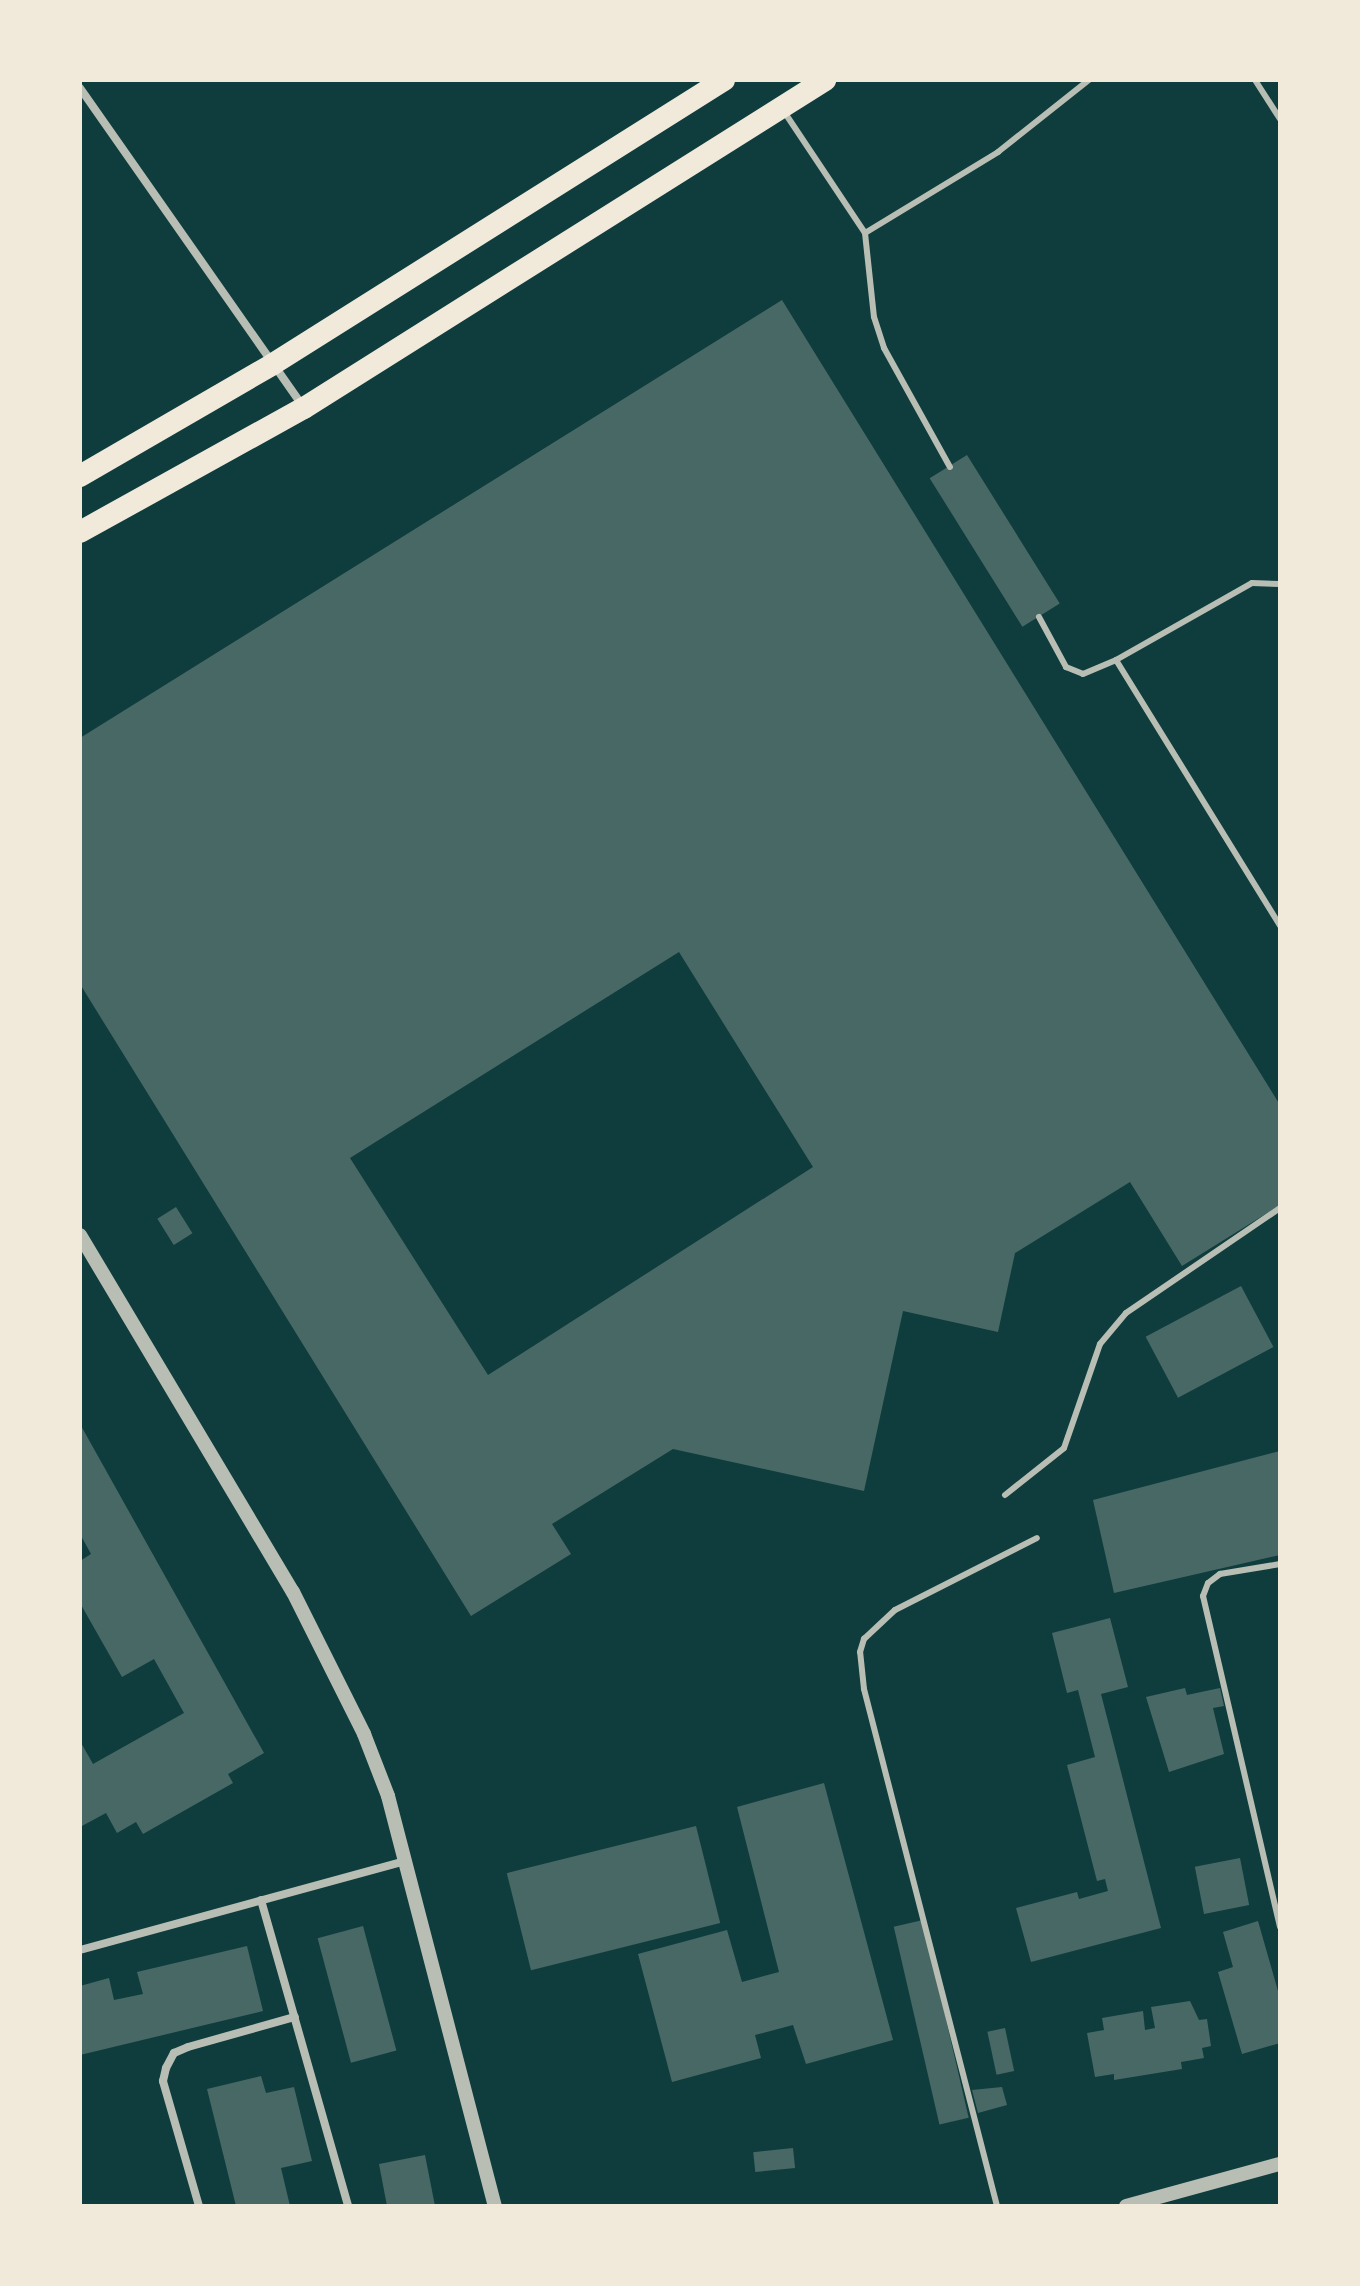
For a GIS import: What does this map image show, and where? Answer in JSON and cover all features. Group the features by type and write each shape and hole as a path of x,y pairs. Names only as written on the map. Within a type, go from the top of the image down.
{"highway":[{"path":"80,476 273,364 724,80"},
{"path":"80,532 304,408 825,80"}],"street":[{"path":"80,88 304,408"},
{"path":"80,1235 246,1510 341,1684 388,1796 402,1862 495,2206"},
{"path":"80,1950 402,1862"},
{"path":"261,1900 348,2206"},
{"path":"195,2205 163,2081 174,2053 295,2017"},
{"path":"1126,2206 1280,2164"}],"lane":[{"path":"865,233 998,152 1089,80"},
{"path":"1255,80 1280,119"},
{"path":"781,107 865,233 874,317 884,348 950,467"},
{"path":"1039,617 1066,667 1083,674 1116,660 1252,583 1280,584"},
{"path":"1116,660 1280,926"},
{"path":"1005,1495 1064,1448 1100,1344 1126,1313 1280,1208"},
{"path":"997,2206 864,1689 860,1652 864,1639 895,1610 1037,1538"},
{"path":"1280,1564 1220,1574 1208,1583 1203,1596 1280,1927"}],"building":[{"path":"782,300 1280,1105 1280,1205 1182,1266 1130,1182 1015,1253 998,1332 903,1311 864,1491 673,1449 552,1524 571,1554 471,1616 80,984 80,738","holes":["679,952 813,1167 488,1375 350,1158"]},
{"path":"967,455 1060,603 1022,627 930,478"},
{"path":"176,1207 192,1233 174,1245 157,1219"},
{"path":"1241,1286 1273,1347 1178,1398 1146,1337"},
{"path":"80,1424 264,1753 228,1774 233,1783 143,1834 136,1822 117,1833 106,1813 80,1827 80,1741 93,1764 184,1713 154,1659 122,1677 80,1603 80,1561 91,1554 80,1534"},
{"path":"1280,1451 1280,1555 1114,1593 1093,1500"},
{"path":"1110,1618 1128,1687 1101,1694 1161,1928 1031,1962 1016,1908 1077,1892 1079,1899 1108,1891 1105,1879 1097,1881 1067,1765 1095,1757 1078,1690 1067,1693 1052,1633"},
{"path":"1185,1688 1187,1695 1220,1688 1224,1706 1213,1708 1224,1754 1169,1772 1146,1697"},
{"path":"824,1783 893,2040 806,2064 793,2025 755,2035 761,2058 672,2082 638,1954 727,1930 742,1982 779,1972 737,1807"},
{"path":"696,1826 720,1923 531,1970 507,1873"},
{"path":"1240,1858 1249,1905 1204,1914 1195,1867"},
{"path":"923,1920 969,2118 939,2125 894,1927"},
{"path":"1258,1921 1280,1998 1280,2043 1242,2054 1218,1972 1233,1967 1223,1932"},
{"path":"363,1926 396,2051 351,2063 318,1938"},
{"path":"247,1946 263,2011 80,2055 80,1986 109,1978 114,2000 143,1994 137,1972"},
{"path":"1190,2001 1199,2020 1207,2019 1211,2046 1202,2048 1204,2058 1181,2062 1182,2069 1114,2080 1114,2074 1095,2077 1087,2033 1104,2030 1102,2018 1143,2011 1145,2030 1155,2028 1151,2007"},
{"path":"1005,2028 1014,2071 997,2075 987,2032"},
{"path":"261,2076 266,2093 294,2087 312,2161 281,2168 290,2206 236,2206 207,2089"},
{"path":"1002,2087 1007,2105 978,2113 972,2090"},
{"path":"793,2148 795,2168 755,2172 753,2152"},
{"path":"425,2155 435,2206 387,2206 379,2164"}]}
